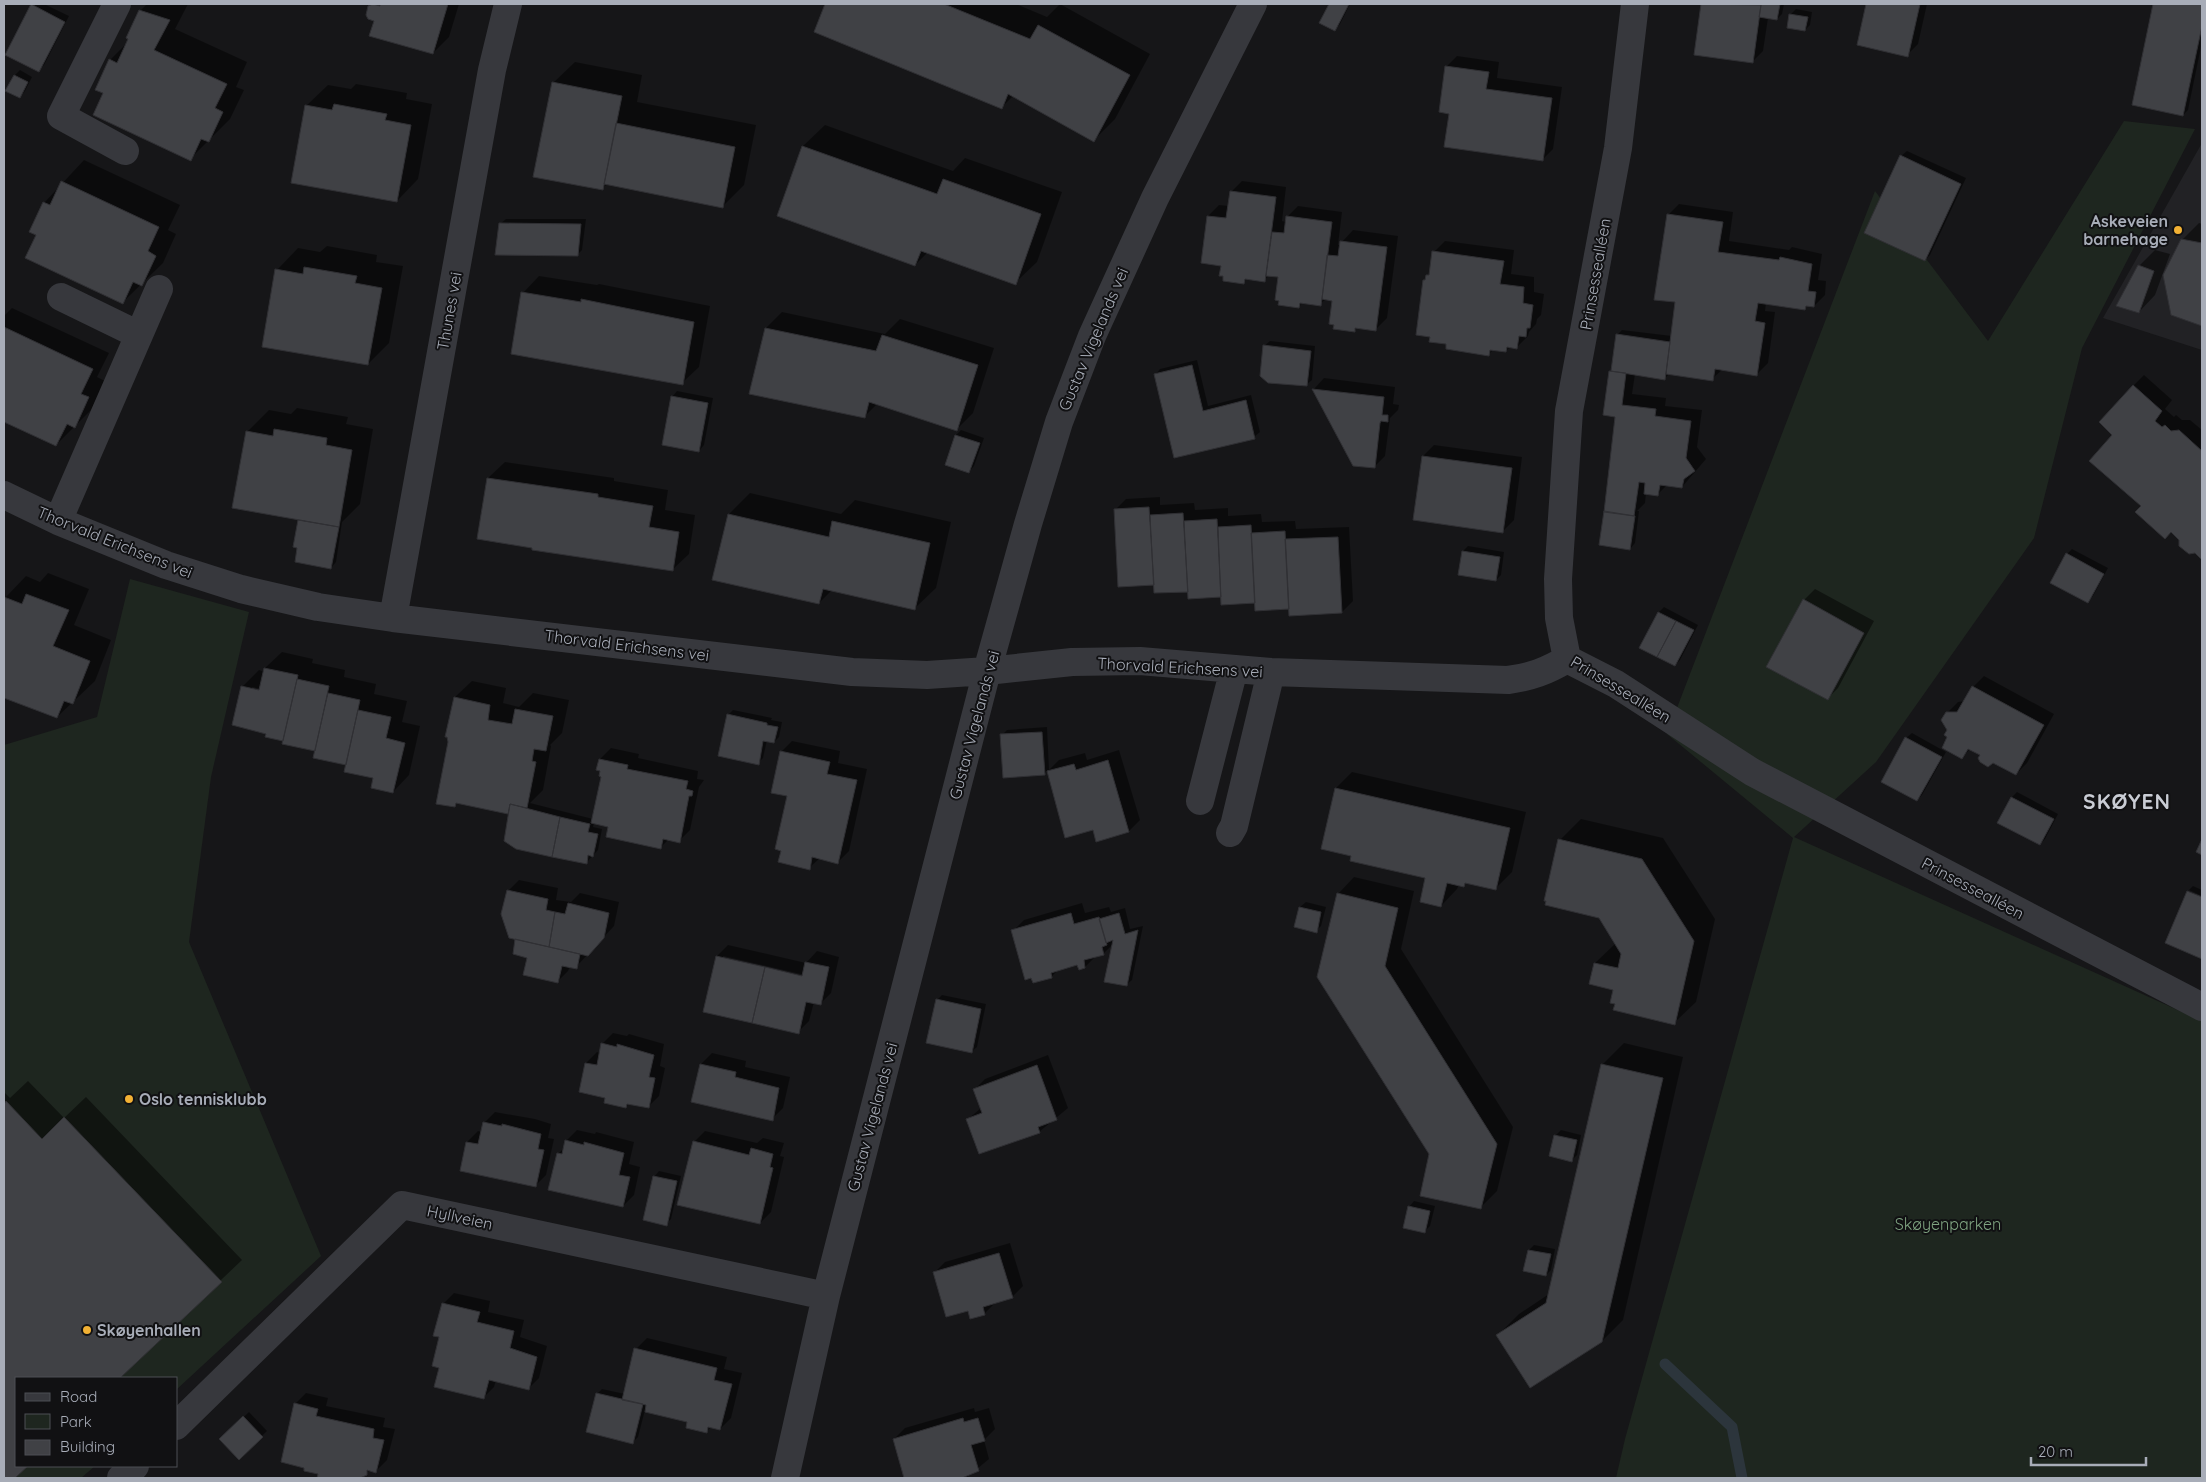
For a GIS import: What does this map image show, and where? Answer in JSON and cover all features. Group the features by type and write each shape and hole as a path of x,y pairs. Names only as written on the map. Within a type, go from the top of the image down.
{"street":[{"path":"117,4 62,116 125,150"},
{"name":"Thunes vei","path":"393,618 492,70 508,4"},
{"name":"Gustav Vigelands vei","path":"785,1478 826,1296 987,671 1059,422 1092,336 1155,198 1253,4"},
{"name":"Prinsessealléen","path":"1635,4 1618,148 1569,411 1558,579 1559,618 1567,658 1616,684 1752,772 2202,1007"},
{"path":"58,521 159,289"},
{"path":"61,297 139,335"},
{"name":"Thorvald Erichsens vei","path":"4,495 58,521 166,565 241,589 318,607 393,618 852,672 927,675 1072,662 1140,662 1271,672 1508,680 1530,677 1549,670 1567,658"},
{"path":"1200,801 1234,669"},
{"name":"Thorvald Erichsens vei","path":"1230,833 1234,826 1271,672"},
{"name":"Hyllveien","path":"178,1424 402,1205 826,1296"},
{"path":"121,1478 134,1467"}],"shaded area":[{"name":"Askeveien barnehage","path":"2202,143 2202,350 2103,318"}],"green space":[{"name":"Skøyenparken","path":"2124,121 2195,129 2082,348 2034,538 1876,762 1794,837 2202,1021 2202,1478 1616,1478 1625,1439 1793,838 1667,734 1875,191 1988,341"},
{"name":"Oslo tennisklubb","path":"130,579 249,612 211,777 189,942 321,1256 178,1388 178,1377 15,1377 15,1467 94,1467 81,1478 4,1478 4,745 97,717"}],"building":[{"path":"31,4 65,22 39,72 5,55"},
{"path":"373,4 380,6 380,4 448,4 433,54 369,36 374,21 368,19 366,15 368,6"},
{"path":"825,4 944,4 1030,39 1038,25 1130,75 1094,142 1008,94 1002,109 814,32"},
{"path":"1329,4 1349,4 1335,31 1319,23"},
{"path":"1701,4 1761,5 1753,63 1694,55"},
{"path":"1758,4 1780,4 1777,20 1759,17 1761,5"},
{"path":"1866,4 1920,4 1908,57 1857,45"},
{"path":"2153,4 2202,4 2202,26 2183,116 2132,105"},
{"path":"139,10 170,20 154,50 227,84 215,108 223,112 209,142 201,139 191,161 93,115 103,93 95,90 109,59 117,63"},
{"path":"1789,14 1808,17 1805,31 1787,28"},
{"path":"1445,66 1489,72 1486,89 1552,98 1543,161 1444,147 1449,114 1439,112"},
{"path":"14,75 28,82 20,98 5,91"},
{"path":"552,82 622,96 603,190 533,177"},
{"path":"334,104 387,114 385,120 411,125 397,202 291,183 305,105 332,110"},
{"path":"616,123 735,147 723,208 604,184"},
{"path":"802,146 937,194 943,179 1041,214 1016,285 921,251 915,266 777,216"},
{"path":"1900,155 1961,184 1925,261 1864,233"},
{"path":"61,181 159,227 148,251 156,256 142,286 133,282 123,304 25,258 36,235 29,232 43,202 50,205"},
{"path":"1230,191 1276,197 1265,282 1245,279 1244,284 1223,281 1223,276 1219,276 1221,266 1201,263 1207,216 1226,218"},
{"path":"1667,214 1723,222 1718,252 1779,260 1780,257 1812,264 1808,291 1816,292 1814,307 1806,306 1805,310 1758,303 1755,321 1765,323 1757,376 1715,369 1713,381 1666,374 1675,302 1654,300"},
{"path":"1286,216 1332,222 1321,306 1300,303 1299,308 1278,305 1279,301 1275,300 1278,277 1266,276 1272,232 1284,233"},
{"path":"499,223 581,224 578,256 495,255"},
{"path":"2181,239 2202,243 2202,326 2171,315 2163,275"},
{"path":"1340,241 1387,247 1376,331 1355,328 1355,332 1333,329 1334,325 1329,324 1332,301 1322,299 1327,255 1338,256"},
{"path":"1432,251 1504,261 1500,284 1524,287 1523,303 1533,305 1530,328 1527,328 1526,337 1519,336 1517,349 1507,347 1506,352 1490,350 1489,356 1446,349 1446,344 1429,342 1430,337 1416,335 1423,280 1425,280 1426,275 1429,275"},
{"path":"2138,265 2154,271 2139,313 2116,306"},
{"path":"304,267 357,276 355,283 382,288 368,365 262,347 275,269 303,274"},
{"path":"521,292 581,302 581,299 694,322 683,385 511,354"},
{"path":"4,327 93,369 81,394 89,397 75,428 67,424 56,446 4,422"},
{"path":"765,328 876,351 882,335 978,365 957,431 869,402 865,418 749,394"},
{"path":"1616,334 1670,342 1665,380 1611,371"},
{"path":"1263,345 1311,351 1307,386 1268,383 1260,376"},
{"path":"1192,365 1203,411 1246,400 1255,439 1174,458 1154,374"},
{"path":"1609,371 1626,373 1622,405 1656,409 1655,416 1691,421 1686,458 1695,471 1684,479 1682,488 1660,485 1658,496 1644,494 1645,483 1639,482 1634,516 1604,512 1615,417 1603,415"},
{"path":"2133,385 2162,411 2155,421 2162,427 2165,425 2171,431 2179,430 2202,451 2202,560 2195,553 2189,554 2179,546 2179,540 2171,532 2165,539 2135,512 2141,506 2089,461 2112,435 2099,422"},
{"path":"1312,389 1384,397 1382,415 1388,415 1388,422 1381,421 1380,423 1375,468 1353,466"},
{"path":"671,396 708,403 699,452 662,445"},
{"path":"274,429 327,438 326,445 352,450 339,527 232,508 246,431 273,436"},
{"path":"955,435 980,443 969,473 945,465"},
{"path":"1422,456 1512,468 1503,533 1413,520"},
{"path":"487,478 598,494 598,497 653,506 649,527 679,532 673,571 532,550 532,548 477,539"},
{"path":"1149,507 1154,585 1118,587 1114,509"},
{"path":"1604,511 1635,516 1630,550 1599,545"},
{"path":"1183,513 1188,592 1154,593 1150,515"},
{"path":"728,514 829,537 832,521 930,543 915,610 823,589 819,604 712,580"},
{"path":"1217,519 1221,597 1188,599 1184,521"},
{"path":"298,520 339,527 331,569 295,562 297,548 293,547"},
{"path":"1251,525 1255,603 1221,605 1218,527"},
{"path":"1285,531 1289,609 1255,611 1251,533"},
{"path":"1338,537 1342,613 1289,616 1285,539"},
{"path":"1462,551 1500,557 1496,581 1458,575"},
{"path":"2066,553 2104,574 2088,603 2050,583"},
{"path":"26,594 69,610 53,646 90,661 73,704 64,701 57,718 4,698 4,597 22,604"},
{"path":"1803,599 1864,633 1828,700 1766,667"},
{"path":"1658,612 1676,621 1657,657 1639,648"},
{"path":"1676,621 1694,630 1675,666 1657,657"},
{"path":"264,668 298,675 283,741 265,737 266,734 232,725 241,686 259,690"},
{"path":"297,679 329,686 315,751 282,744"},
{"path":"1972,686 2044,725 2016,775 1993,763 1988,767 1980,762 1978,758 1980,755 1968,749 1962,759 1942,748 1947,737 1944,735 1947,730 1941,720 1946,712 1957,712"},
{"path":"328,693 360,700 346,765 313,758"},
{"path":"454,697 490,705 488,720 512,724 515,709 553,716 546,751 534,749 532,761 536,762 527,808 510,804 508,814 456,803 455,807 436,804 448,742 447,737 445,737"},
{"path":"358,710 391,717 386,738 405,743 393,793 371,788 373,778 344,772"},
{"path":"727,714 778,727 774,743 763,741 759,765 718,756"},
{"path":"1042,732 1045,775 1003,778 1000,734"},
{"path":"1905,737 1942,757 1917,801 1881,782"},
{"path":"780,751 830,762 827,774 857,780 838,864 812,857 810,870 778,862 781,851 775,849 787,796 771,793"},
{"path":"599,759 628,765 627,769 688,781 686,789 693,791 692,796 689,796 680,843 663,839 661,849 606,837 608,827 591,823 601,777 599,776 600,771 596,770"},
{"path":"1108,760 1129,832 1096,842 1093,830 1065,838 1047,771 1074,764 1076,770"},
{"path":"1335,788 1510,828 1496,890 1465,883 1464,887 1447,883 1441,907 1420,902 1425,878 1350,861 1351,856 1321,849"},
{"path":"2011,797 2054,819 2040,845 1997,823"},
{"path":"510,804 560,817 552,857 516,849 504,841"},
{"path":"560,817 590,824 588,832 598,834 593,857 588,855 587,864 552,857"},
{"path":"1558,839 1642,859 1694,941 1675,1025 1613,1010 1615,1004 1610,1003 1613,990 1589,984 1594,963 1618,968 1621,954 1599,918 1545,905 1546,901 1544,901"},
{"path":"2202,839 2202,855 2196,852"},
{"path":"507,890 548,899 546,910 555,912 549,947 509,938 501,914"},
{"path":"2187,891 2202,897 2202,959 2165,943"},
{"path":"1337,893 1398,908 1385,966 1497,1144 1481,1209 1420,1196 1429,1154 1317,977"},
{"path":"568,903 609,913 604,938 588,956 549,947 555,912 565,914"},
{"path":"1299,907 1321,912 1317,933 1294,927"},
{"path":"1071,913 1074,924 1099,917 1107,945 1102,947 1104,955 1084,960 1085,968 1079,970 1077,965 1051,973 1052,978 1033,983 1031,978 1025,980 1011,930"},
{"path":"1119,913 1125,934 1138,930 1127,986 1104,982 1113,940 1106,943 1099,919"},
{"path":"515,939 580,954 577,969 562,966 558,983 523,975 527,958 513,954"},
{"path":"716,956 765,967 752,1023 703,1012"},
{"path":"805,962 829,967 821,1005 806,1002 799,1034 752,1023 765,967 802,976"},
{"path":"936,999 981,1009 972,1053 926,1043"},
{"path":"601,1043 617,1047 617,1044 654,1055 649,1077 655,1078 649,1108 627,1104 626,1108 604,1103 605,1098 579,1092 585,1063 597,1065"},
{"path":"700,1064 736,1072 735,1077 779,1088 773,1121 691,1102"},
{"path":"1601,1064 1663,1078 1602,1342 1530,1388 1496,1335 1546,1303"},
{"path":"1037,1065 1057,1120 1038,1127 1040,1133 979,1154 966,1119 982,1113 973,1089"},
{"name":"Skøyenhallen","path":"6,1101 42,1139 64,1117 222,1282 121,1377 15,1377 15,1467 27,1467 15,1478 4,1478 4,1104"},
{"path":"483,1122 502,1126 502,1124 541,1134 538,1149 544,1150 536,1187 460,1171 466,1142 478,1144"},
{"path":"1554,1135 1577,1140 1572,1162 1549,1156"},
{"path":"565,1140 584,1145 584,1142 624,1153 619,1175 630,1177 623,1207 548,1190 557,1153 562,1154"},
{"path":"693,1141 749,1155 751,1148 773,1154 770,1167 773,1168 760,1224 677,1205"},
{"path":"653,1176 677,1181 667,1226 643,1220"},
{"path":"1408,1206 1430,1211 1425,1233 1403,1228"},
{"path":"1528,1250 1551,1254 1546,1276 1523,1271"},
{"path":"999,1253 1013,1298 983,1307 985,1315 970,1319 968,1311 946,1317 933,1272"},
{"path":"442,1303 480,1312 477,1322 514,1331 510,1348 537,1357 529,1390 489,1380 484,1399 434,1387 439,1368 432,1366 439,1337 433,1336"},
{"path":"634,1348 717,1368 714,1380 732,1384 720,1430 708,1427 707,1433 686,1428 687,1422 645,1412 646,1405 622,1400"},
{"path":"596,1393 643,1404 633,1444 586,1432"},
{"path":"294,1403 318,1409 316,1416 374,1429 373,1438 384,1440 376,1473 367,1470 367,1475 360,1478 317,1478 318,1474 281,1462"},
{"path":"243,1416 263,1437 239,1460 219,1439"},
{"path":"963,1418 964,1422 978,1418 985,1441 971,1445 979,1471 962,1478 904,1478 893,1439"}],"waterway":[{"path":"1665,1364 1732,1427 1742,1478"}],"place":[{"name":"Askeveien barnehage","path":"2178,230"},
{"name":"Oslo tennisklubb","path":"129,1099"},
{"name":"Skøyenhallen","path":"87,1330"}],"district":[{"name":"SKØYEN","path":"2127,801"}]}
